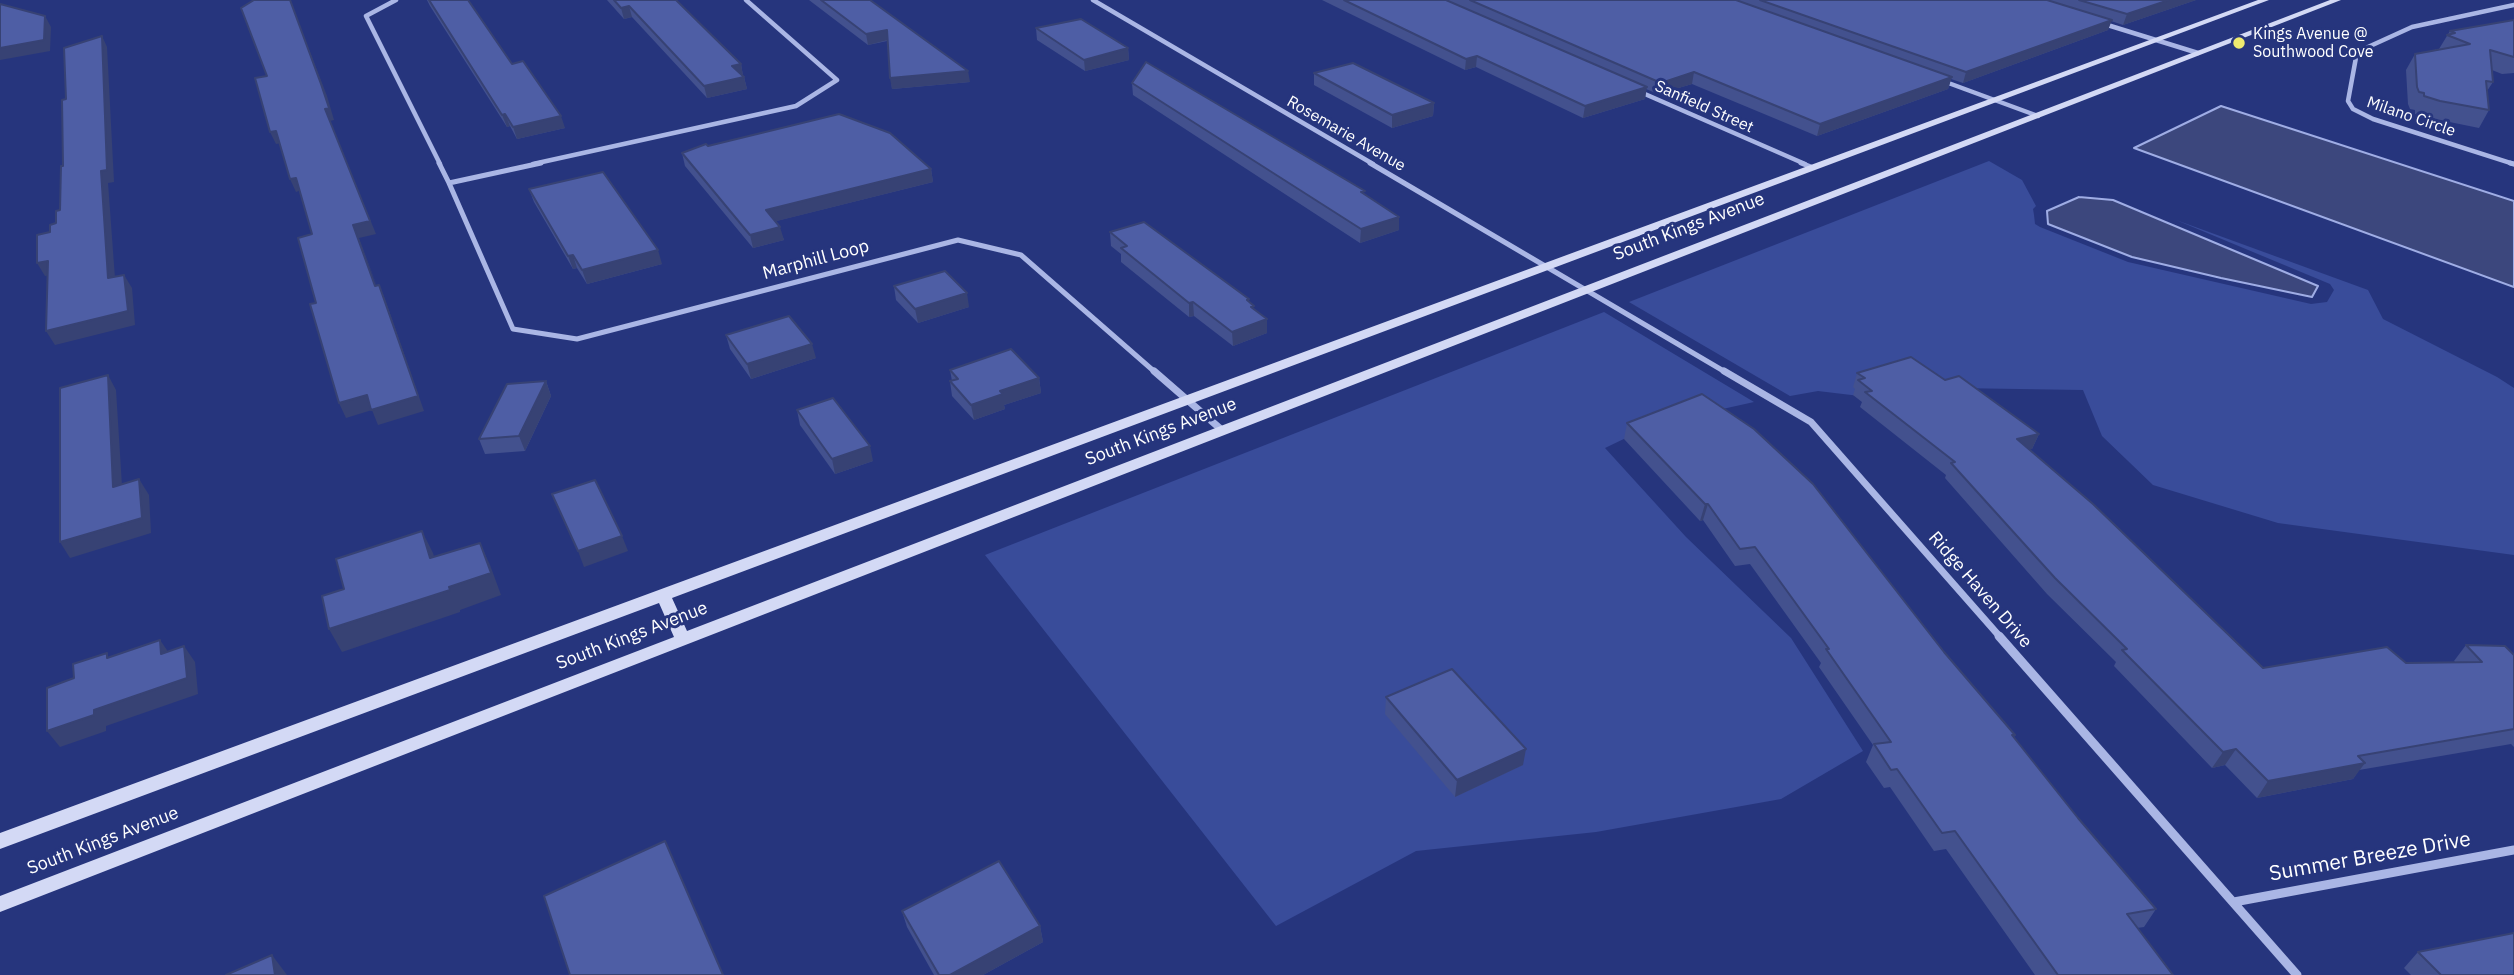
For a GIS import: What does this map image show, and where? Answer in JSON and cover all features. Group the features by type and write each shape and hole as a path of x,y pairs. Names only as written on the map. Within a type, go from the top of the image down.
{"main road":[{"name":"South Kings Avenue","path":"0,841 2265,0"},
{"name":"South Kings Avenue","path":"0,904 2337,0"},
{"path":"663,595 683,639"}],"street":[{"name":"Marphill Loop","path":"396,0 366,16 449,183 513,329 577,339 958,240 1021,255 1223,431"},
{"path":"449,183 796,106 837,80 746,0"},
{"name":"Rosemarie Avenue","path":"1093,0 1586,289"},
{"name":"Milano Circle","path":"2514,5 2412,27 2357,52 2348,101 2353,109 2373,119 2514,164"},
{"path":"2089,19 2198,54"},
{"path":"1938,79 2038,116"},
{"name":"Sanfield Street","path":"1631,88 1811,167"},
{"name":"Ridge Haven Drive","path":"1586,289 1811,422 2297,975"},
{"name":"Summer Breeze Drive","path":"2234,902 2514,850"}],"shaded area":[{"path":"2221,106 2514,201 2514,287 2134,148"},
{"path":"1989,161 2022,180 2036,206 2033,209 2035,224 2040,227 2128,262 2311,304 2327,302 2334,290 2330,284 2176,220 2368,290 2383,319 2514,388 2514,555 2278,523 2153,485 2102,436 2083,390 1956,388 1910,402 1818,391 1790,396 1629,302"},
{"path":"2079,197 2113,200 2318,286 2312,297 2221,278 2132,257 2048,224 2047,211"},
{"path":"1604,312 1754,402 1655,424 1605,448 1686,537 1791,638 1863,751 1781,799 1596,832 1416,851 1276,926 985,555"}],"building":[{"path":"254,0 290,0 329,108 325,109 370,221 353,225 375,286 379,285 418,396 371,410 367,395 339,403 310,304 316,303 298,238 312,234 296,178 290,179 276,131 270,132 255,78 267,76 241,8"},
{"path":"429,0 468,0 512,64 523,61 561,116 513,127 505,114 502,115"},
{"path":"614,0 676,0 741,64 732,66 744,77 704,86 629,6 621,8"},
{"path":"821,0 870,0 968,71 890,78 887,30 866,34"},
{"path":"1344,0 1446,0 1647,87 1585,106 1477,56 1466,59"},
{"path":"1470,0 1736,0 1952,77 1820,124 1694,72 1661,83"},
{"path":"1760,0 2047,0 2112,20 1966,72"},
{"path":"2079,0 2169,0 2127,14"},
{"path":"0,4 45,16 44,40 0,48"},
{"path":"1081,19 1128,48 1084,60 1036,28"},
{"path":"2514,20 2514,57 2490,50 2493,82 2486,81 2489,110 2440,101 2419,92 2415,54 2470,44 2447,35 2455,33 2450,31"},
{"path":"102,36 107,170 101,171 108,278 124,275 128,311 46,331 48,261 37,263 37,235 50,232 50,225 56,223 56,211 60,210 63,166 62,100 66,99 64,48"},
{"path":"1146,62 1365,191 1361,192 1399,217 1361,229 1132,83"},
{"path":"1353,63 1434,103 1392,115 1314,73"},
{"path":"839,114 890,133 931,169 766,210 780,227 750,235 682,153 706,144 708,146"},
{"path":"603,172 658,250 582,270 573,255 568,256 529,189"},
{"path":"1144,222 1249,299 1247,300 1254,306 1251,307 1267,319 1232,332 1193,302 1189,303 1121,248 1127,246 1110,232"},
{"path":"945,271 967,293 915,309 894,286"},
{"path":"789,316 812,344 747,364 726,335"},
{"path":"1011,349 1039,378 1000,391 1003,394 971,405 950,381 958,379 950,370"},
{"path":"1911,357 1945,380 1959,376 2039,434 2017,439 2093,504 2263,668 2387,647 2406,663 2482,662 2466,645 2505,646 2514,655 2514,729 2358,756 2365,763 2268,781 2236,749 2223,752 2122,650 2127,649 2055,578 1951,463 1955,462 1865,392 1872,391 1858,380 1865,378 1857,373"},
{"path":"108,375 113,487 139,479 142,518 60,542 60,388"},
{"path":"546,381 519,436 479,439 507,384"},
{"path":"1702,394 1754,429 1813,484 1944,652 2015,735 2012,735 2078,818 2156,909 2127,914 2173,975 2058,975 1955,831 1942,833 1897,769 1891,770 1874,744 1891,742 1826,649 1829,649 1755,547 1740,549 1708,504 1705,504 1627,423"},
{"path":"833,398 870,446 832,459 797,410"},
{"path":"595,480 622,536 578,551 552,494"},
{"path":"422,531 430,558 480,543 491,573 449,587 450,590 329,629 322,596 344,589 336,559"},
{"path":"160,640 161,654 184,646 187,678 94,710 94,715 47,731 47,688 74,678 73,664 107,653 107,658"},
{"path":"1452,669 1526,749 1457,780 1386,697"},
{"path":"665,841 723,975 570,975 544,896"},
{"path":"999,861 1040,926 950,975 939,975 902,911"},
{"path":"2514,933 2514,975 2441,975 2418,952"},
{"path":"272,955 275,975 226,975"}],"place":[{"name":"Kings Avenue @ Southwood Cove","path":"2239,43"}]}
